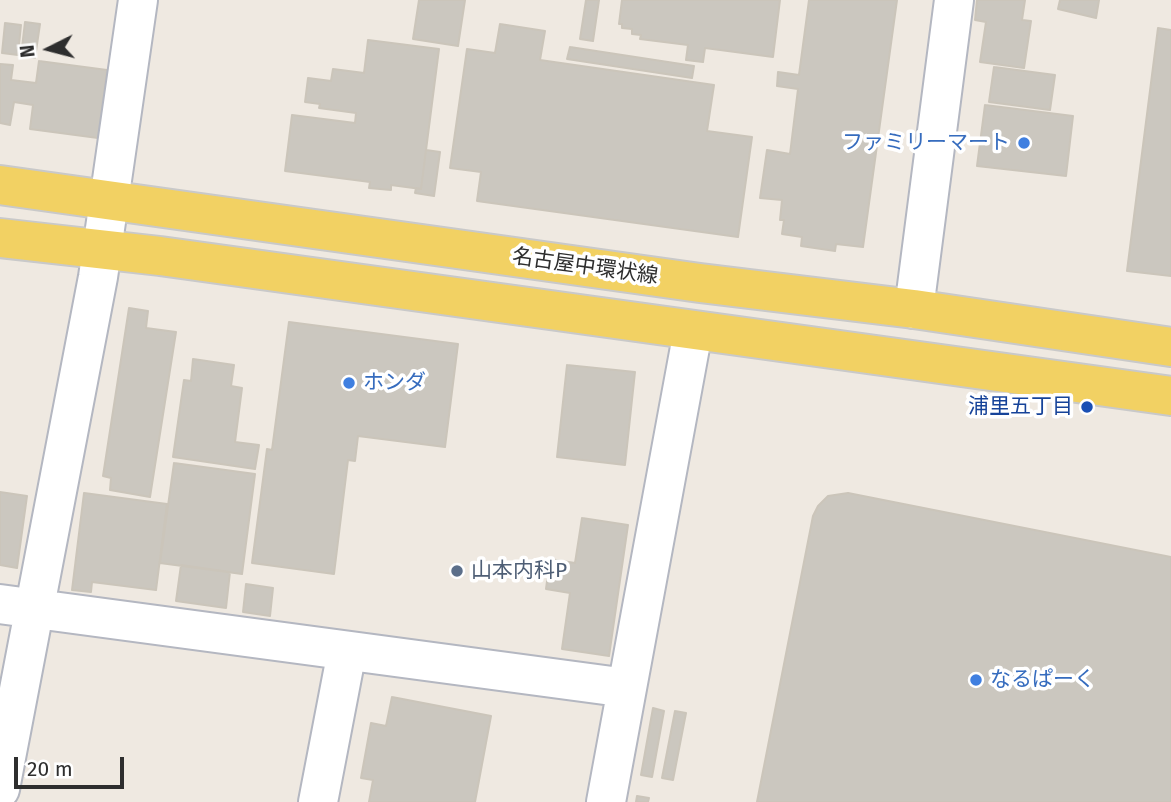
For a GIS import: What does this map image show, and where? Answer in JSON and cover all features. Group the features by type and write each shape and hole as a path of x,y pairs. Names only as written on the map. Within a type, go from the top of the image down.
{"main road":[{"name":"名古屋中環状線","path":"0,185 700,283 914,309 1171,347"},
{"path":"0,238 103,248 1171,396"}],"street":[{"path":"0,789 17,606 103,248 138,0"},
{"path":"914,309 954,0"},
{"path":"606,802 693,331"},
{"path":"17,606 627,688"},
{"path":"318,802 347,651"}],"building":[{"path":"419,0 465,0 458,46 413,39"},
{"path":"586,0 599,0 593,41 580,39"},
{"path":"622,0 780,0 773,57 705,48 703,62 686,60 688,45 640,39 641,35 632,34 632,29 622,28 622,24 619,24"},
{"path":"809,0 897,0 863,247 836,244 835,251 801,246 802,237 782,234 782,200 760,198 767,150 790,154 798,89 777,86 778,72 799,75"},
{"path":"977,0 1025,0 1022,20 1031,21 1024,68 980,62 986,22 975,20"},
{"path":"1060,0 1099,0 1096,18 1058,9"},
{"path":"25,22 40,24 35,58 21,56"},
{"path":"5,23 21,25 18,55 2,53"},
{"path":"500,24 545,31 540,60 714,85 707,131 752,137 738,237 477,201 481,172 450,168 467,49 495,53"},
{"path":"1158,28 1171,30 1171,276 1127,271"},
{"path":"368,40 439,49 421,189 391,185 391,190 369,188 370,182 285,171 292,115 355,123 356,113 319,108 320,104 305,102 308,78 331,81 333,69 364,73"},
{"path":"570,47 694,66 692,78 567,59"},
{"path":"39,61 107,70 98,138 30,129 33,105 14,102 10,125 0,123 0,64 13,65 11,80 36,83"},
{"path":"994,67 1055,75 1050,110 989,102"},
{"path":"985,105 1073,116 1066,176 977,166"},
{"path":"426,150 440,152 434,196 415,193 416,188 421,189"},
{"path":"129,308 148,311 146,328 176,332 150,497 110,490 111,478 103,476"},
{"path":"289,322 458,344 445,447 358,436 355,461 348,460 334,574 252,563 267,449 272,450"},
{"path":"193,359 234,365 231,386 242,388 235,442 259,445 255,469 173,457 184,380 191,381"},
{"path":"567,365 635,372 625,465 557,457"},
{"path":"174,463 255,474 242,574 160,563"},
{"path":"0,492 27,496 17,568 0,565"},
{"path":"84,493 167,504 156,590 92,582 91,592 72,590"},
{"name":"なるぱーく","path":"848,493 1171,557 1171,802 757,802 813,516 828,496"},
{"path":"582,518 628,525 609,656 562,649 570,593 546,589 550,559 575,563"},
{"path":"181,565 230,572 226,608 176,601"},
{"path":"246,584 273,588 270,616 243,612"},
{"path":"392,697 491,716 475,802 369,802 373,780 361,778 371,723 386,726"},
{"path":"653,708 664,711 652,777 641,775"},
{"path":"675,711 686,713 673,780 662,778"},
{"path":"637,796 649,798 648,802 636,802"}],"place":[{"name":"ファミリーマート","path":"1024,143"},
{"name":"ホンダ","path":"349,383"},
{"name":"浦里五丁目","path":"1087,407"},
{"name":"山本内科P","path":"457,571"},
{"name":"なるぱーく","path":"976,680"}]}
